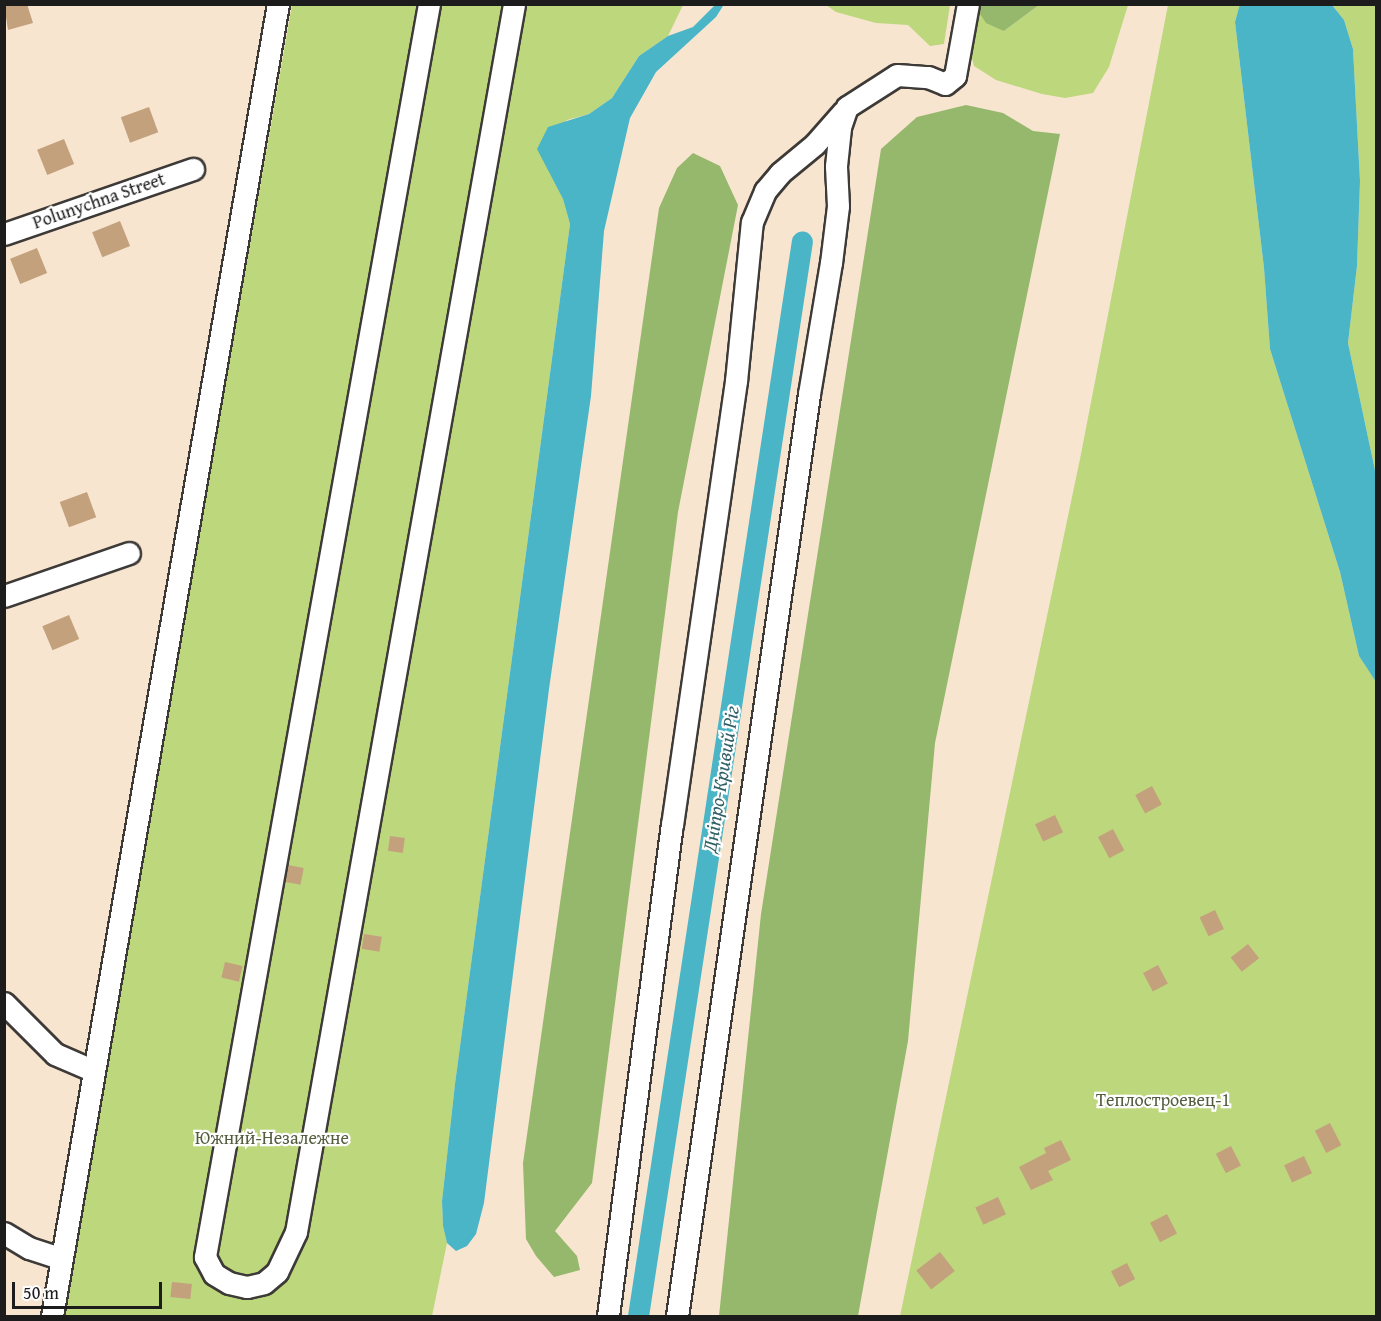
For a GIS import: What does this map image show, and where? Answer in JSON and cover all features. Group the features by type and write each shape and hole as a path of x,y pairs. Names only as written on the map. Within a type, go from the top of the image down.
{"street":[{"path":"52,1317 92,1070 278,4"},
{"path":"429,4 205,1257 214,1274 229,1283 247,1287 264,1283 277,1272 296,1232 514,4"},
{"path":"608,1317 672,825 736,381 752,222 765,191 780,173 815,144 847,107 897,75 928,77 945,84 955,76 968,4"},
{"path":"677,1317 807,406 831,263 838,206 836,166 840,127 847,107"},
{"name":"Polunychna Street","path":"4,234 193,169"},
{"path":"4,596 129,553"},
{"path":"4,1003 55,1054 92,1070"},
{"path":"4,1233 29,1248 60,1258"}],"green space":[{"name":"Южний-Незалежне","path":"292,5 683,5 668,36 639,56 612,98 589,114 567,120 538,149 563,199 570,224 455,1084 442,1201 443,1226 447,1243 432,1316 62,1316"},
{"path":"826,5 950,5 944,44 930,46 908,25 876,23 836,12"},
{"path":"979,5 1039,5 1004,31 986,23 977,9"},
{"path":"1039,5 1128,5 1109,67 1093,93 1065,98 1042,94 996,80 974,66 968,43 977,9 1004,31"},
{"name":"Теплостроевец-1","path":"1168,5 1240,5 1235,22 1264,268 1270,349 1340,572 1359,656 1376,682 1376,1316 900,1316 1080,459"},
{"path":"1332,5 1376,5 1376,475 1348,343 1357,266 1360,181 1353,49 1344,20"},
{"path":"966,105 1003,113 1033,131 1060,134 935,743 908,1041 858,1316 719,1316 761,914 881,149 917,117"},
{"path":"693,153 720,166 738,205 678,512 592,1183 555,1231 577,1256 580,1270 554,1277 536,1256 526,1239 523,1163 659,208 677,168"}],"water":[{"path":"1240,4 1332,5 1344,20 1353,49 1360,181 1357,266 1348,343 1376,475 1376,682 1359,656 1340,572 1270,349 1264,268 1235,22"},
{"path":"714,6 723,6 716,17 656,72 630,118 604,231 591,396 549,689 484,1203 476,1234 467,1246 456,1251 447,1243 443,1226 442,1201 455,1084 570,224 563,199 537,149 548,127 589,114 612,98 639,56 668,36 693,27"}],"building":[{"path":"4,4 27,4 33,23 8,30"},
{"path":"149,107 158,132 130,143 121,117"},
{"path":"64,139 74,164 47,175 37,150"},
{"path":"120,221 130,246 102,257 92,232"},
{"path":"37,248 47,273 20,284 10,259"},
{"path":"87,492 96,517 69,527 60,502"},
{"path":"69,615 79,639 52,650 42,626"},
{"path":"1152,786 1162,805 1145,813 1135,795"},
{"path":"1055,815 1063,832 1043,842 1035,824"},
{"path":"1113,829 1124,850 1109,858 1098,837"},
{"path":"390,836 405,838 403,853 388,851"},
{"path":"288,865 304,868 300,885 285,882"},
{"path":"1215,910 1224,929 1208,936 1200,917"},
{"path":"364,934 382,937 379,952 362,949"},
{"path":"1248,944 1259,958 1242,972 1231,958"},
{"path":"225,962 243,966 239,982 221,978"},
{"path":"1158,965 1168,984 1153,992 1143,973"},
{"path":"1330,1123 1341,1145 1326,1153 1315,1131"},
{"path":"1061,1140 1071,1160 1048,1171 1053,1180 1031,1190 1019,1167 1046,1153 1044,1148"},
{"path":"1231,1146 1241,1166 1226,1173 1216,1154"},
{"path":"1304,1156 1312,1173 1292,1183 1284,1165"},
{"path":"998,1197 1006,1214 983,1225 975,1208"},
{"path":"1167,1214 1177,1234 1160,1242 1150,1223"},
{"path":"940,1252 955,1271 931,1289 916,1270"},
{"path":"1127,1263 1135,1279 1119,1287 1111,1271"},
{"path":"172,1282 192,1284 190,1299 170,1297"}],"waterway":[{"name":"Дніпро-Кривий Ріг","path":"638,1316 802,241"}]}
